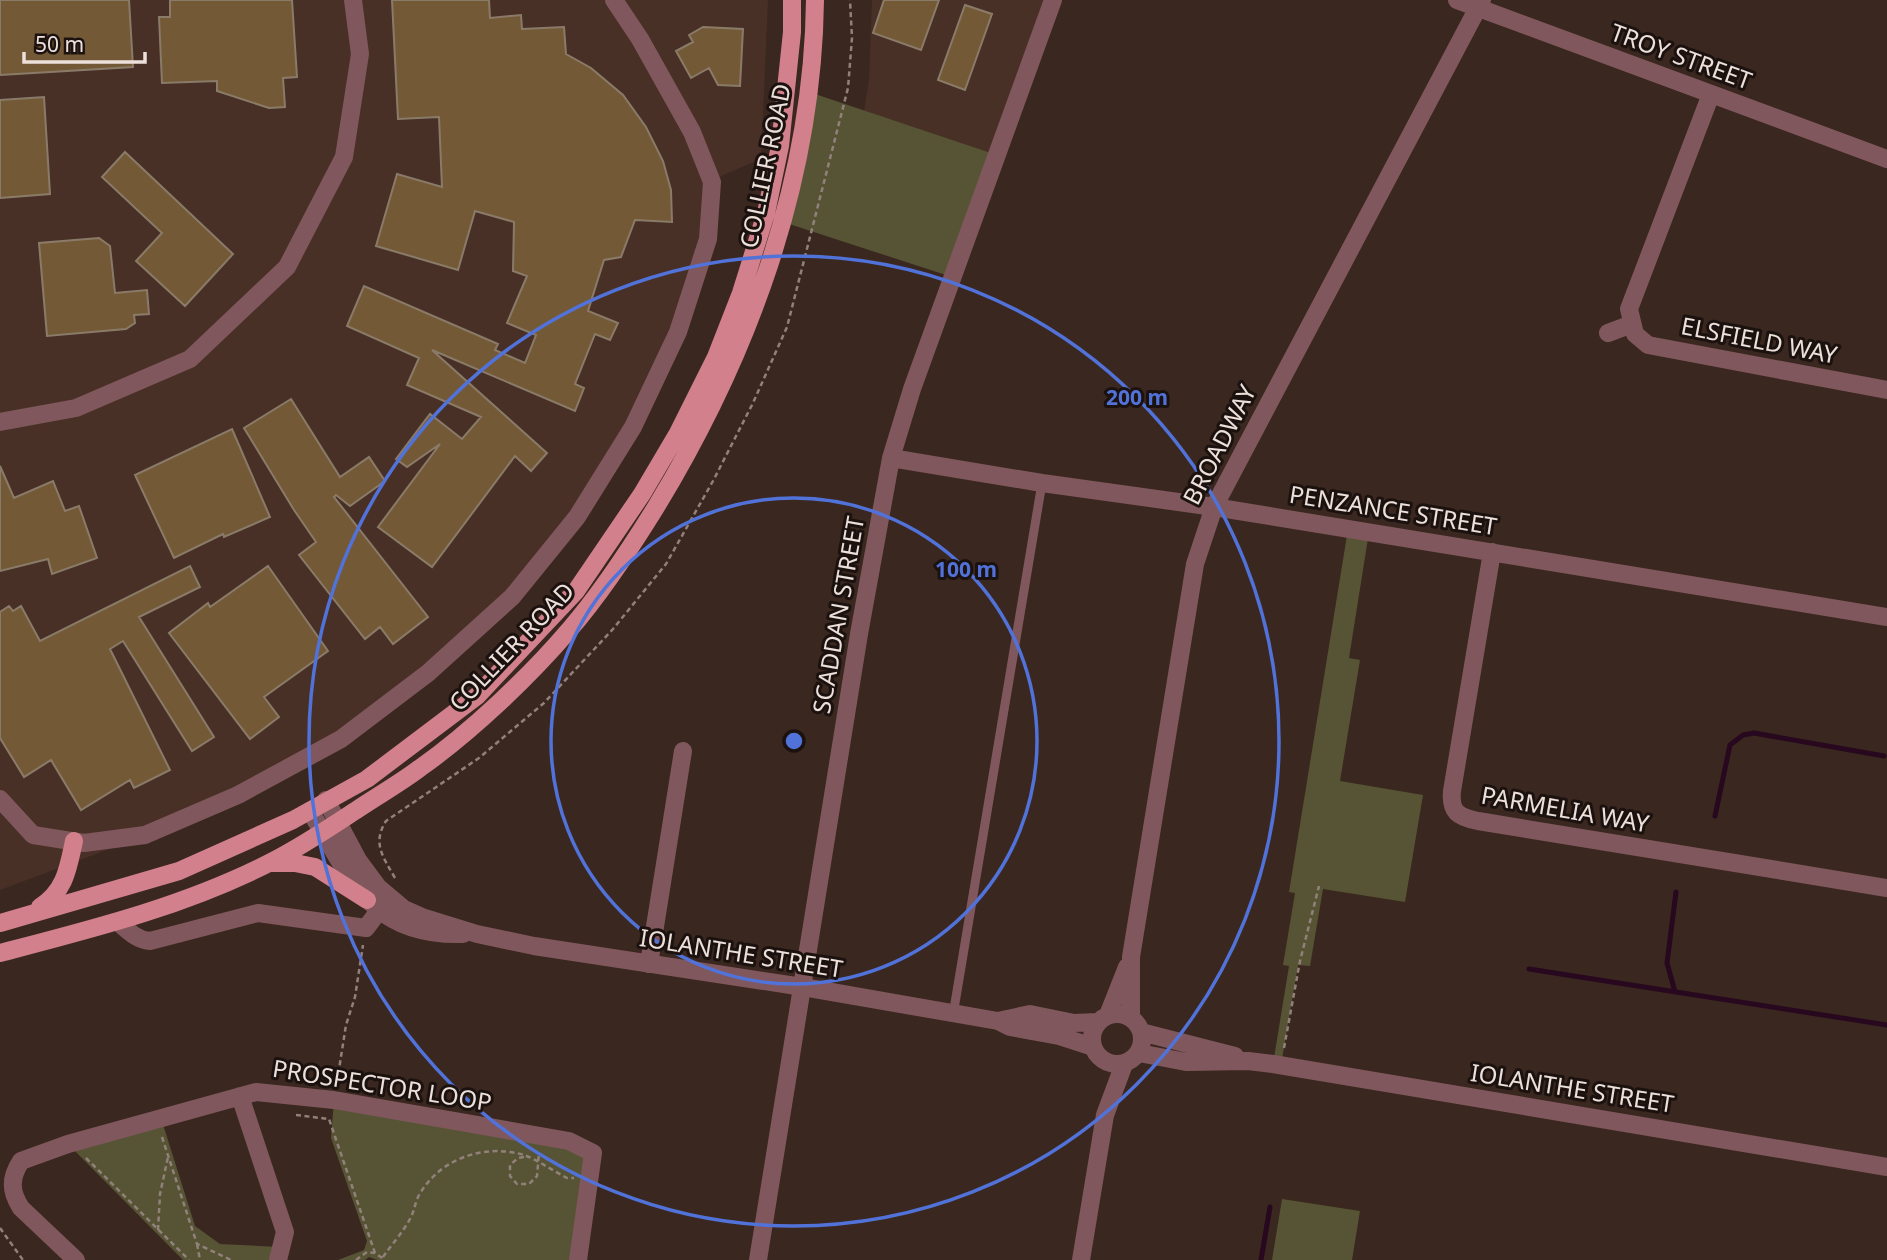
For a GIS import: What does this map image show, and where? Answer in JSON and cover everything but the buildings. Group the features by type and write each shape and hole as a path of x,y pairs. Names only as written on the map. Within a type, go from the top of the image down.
{"main road":[{"name":"COLLIER ROAD","path":"0,923 179,871 310,811 367,779 477,696 576,591 660,463 716,358 741,293 766,214 780,146 792,32 792,0"},
{"name":"COLLIER ROAD","path":"0,953 118,922 186,899 270,863 422,767 499,703 570,630 638,536 680,468 723,385 759,297 785,215 804,127 814,46 815,0"},
{"path":"34,911 55,895 63,884 74,841"},
{"path":"270,863 295,863 315,867 378,902"}],"street":[{"path":"0,422 76,408 190,359 287,267 344,157 360,54 353,0"},
{"path":"0,799 33,835 84,843 145,835 238,795 341,739 428,673 512,597 577,517 633,427 678,332 708,239 712,182 692,132 640,39 614,0"},
{"name":"SCADDAN STREET","path":"758,1260 859,634 891,458 912,389 1053,0"},
{"name":"TROY STREET","path":"1457,0 1480,4 1887,159"},
{"name":"BROADWAY","path":"1136,1025 1131,957 1195,564 1214,507 1480,4"},
{"path":"1608,333 1632,324 1629,309 1711,94"},
{"name":"ELSFIELD WAY","path":"1632,324 1635,334 1648,345 1887,390"},
{"name":"PENZANCE STREET","path":"891,458 1214,507 1887,617"},
{"name":"PARMELIA WAY","path":"1492,552 1452,791 1451,804 1456,812 1465,819 1887,888"},
{"path":"649,964 683,751"},
{"name":"IOLANTHE STREET","path":"326,800 378,902"},
{"name":"IOLANTHE STREET","path":"310,811 356,887 378,902 477,934 534,946 803,987 998,1021 1010,1027 1059,1035 1098,1054"},
{"path":"118,922 142,941 258,912 366,928 378,902"},
{"name":"BROADWAY","path":"1103,1019 1131,957"},
{"name":"IOLANTHE STREET","path":"998,1021 1030,1014 1074,1023 1103,1019"},
{"path":"1098,1054 1109,1064 1124,1064 1135,1058 1143,1039 1136,1025 1124,1014 1103,1019 1093,1030 1105,1115"},
{"name":"IOLANTHE STREET","path":"1136,1025 1248,1061"},
{"name":"IOLANTHE STREET","path":"1139,1053 1186,1062 1248,1061 1281,1065 1887,1167"},
{"path":"1081,1260 1105,1115 1124,1064"},
{"name":"PROSPECTOR LOOP","path":"76,1260 21,1208 6,1174 30,1156 256,1092 334,1100 569,1140 593,1153 578,1260"},
{"path":"240,1096 285,1231 278,1260"}],"lane":[{"path":"953,1015 1042,483"}],"path":[{"path":"1281,1065 1300,961 1320,886"},
{"path":"334,1100 366,928"},
{"path":"293,1114 329,1119 375,1253"},
{"path":"162,1134 200,1260"},
{"path":"527,1156 518,1158 510,1166 510,1176 517,1184 529,1184 537,1176 543,1136"},
{"path":"356,1260 367,1252 375,1253 384,1259 411,1217 418,1197 435,1175 459,1158 487,1151 527,1156 567,1178 581,1178"},
{"path":"83,1155 189,1260"},
{"path":"158,1230 160,1194 168,1156"},
{"path":"0,1228 23,1260"},
{"path":"197,1244 231,1260"}],"shaded area":[{"path":"0,0 768,0 761,159 714,179 707,242 632,428 503,607 340,743 139,838 0,890"},
{"path":"872,0 1051,0 997,155 864,111 869,80"},
{"path":"809,92 997,155 952,277 783,222"},
{"path":"1348,529 1369,532 1349,658 1360,660 1340,781 1423,795 1405,902 1323,889 1310,966 1298,965 1281,1065 1273,1064 1289,966 1283,965 1295,893 1289,892"},
{"path":"334,1100 593,1153 578,1260 377,1260 369,1257 365,1260 338,1260 364,1250 367,1241 331,1138"},
{"path":"161,1118 195,1226 220,1244 281,1247 278,1260 183,1260 68,1144"},
{"path":"1282,1199 1360,1211 1352,1260 1272,1260"}],"waterway":[{"path":"1715,816 1730,745 1743,735 1754,733 1884,756"},
{"path":"1675,992 1667,963 1676,892"},
{"path":"1529,969 1887,1025"},
{"path":"1261,1260 1270,1207"}]}
